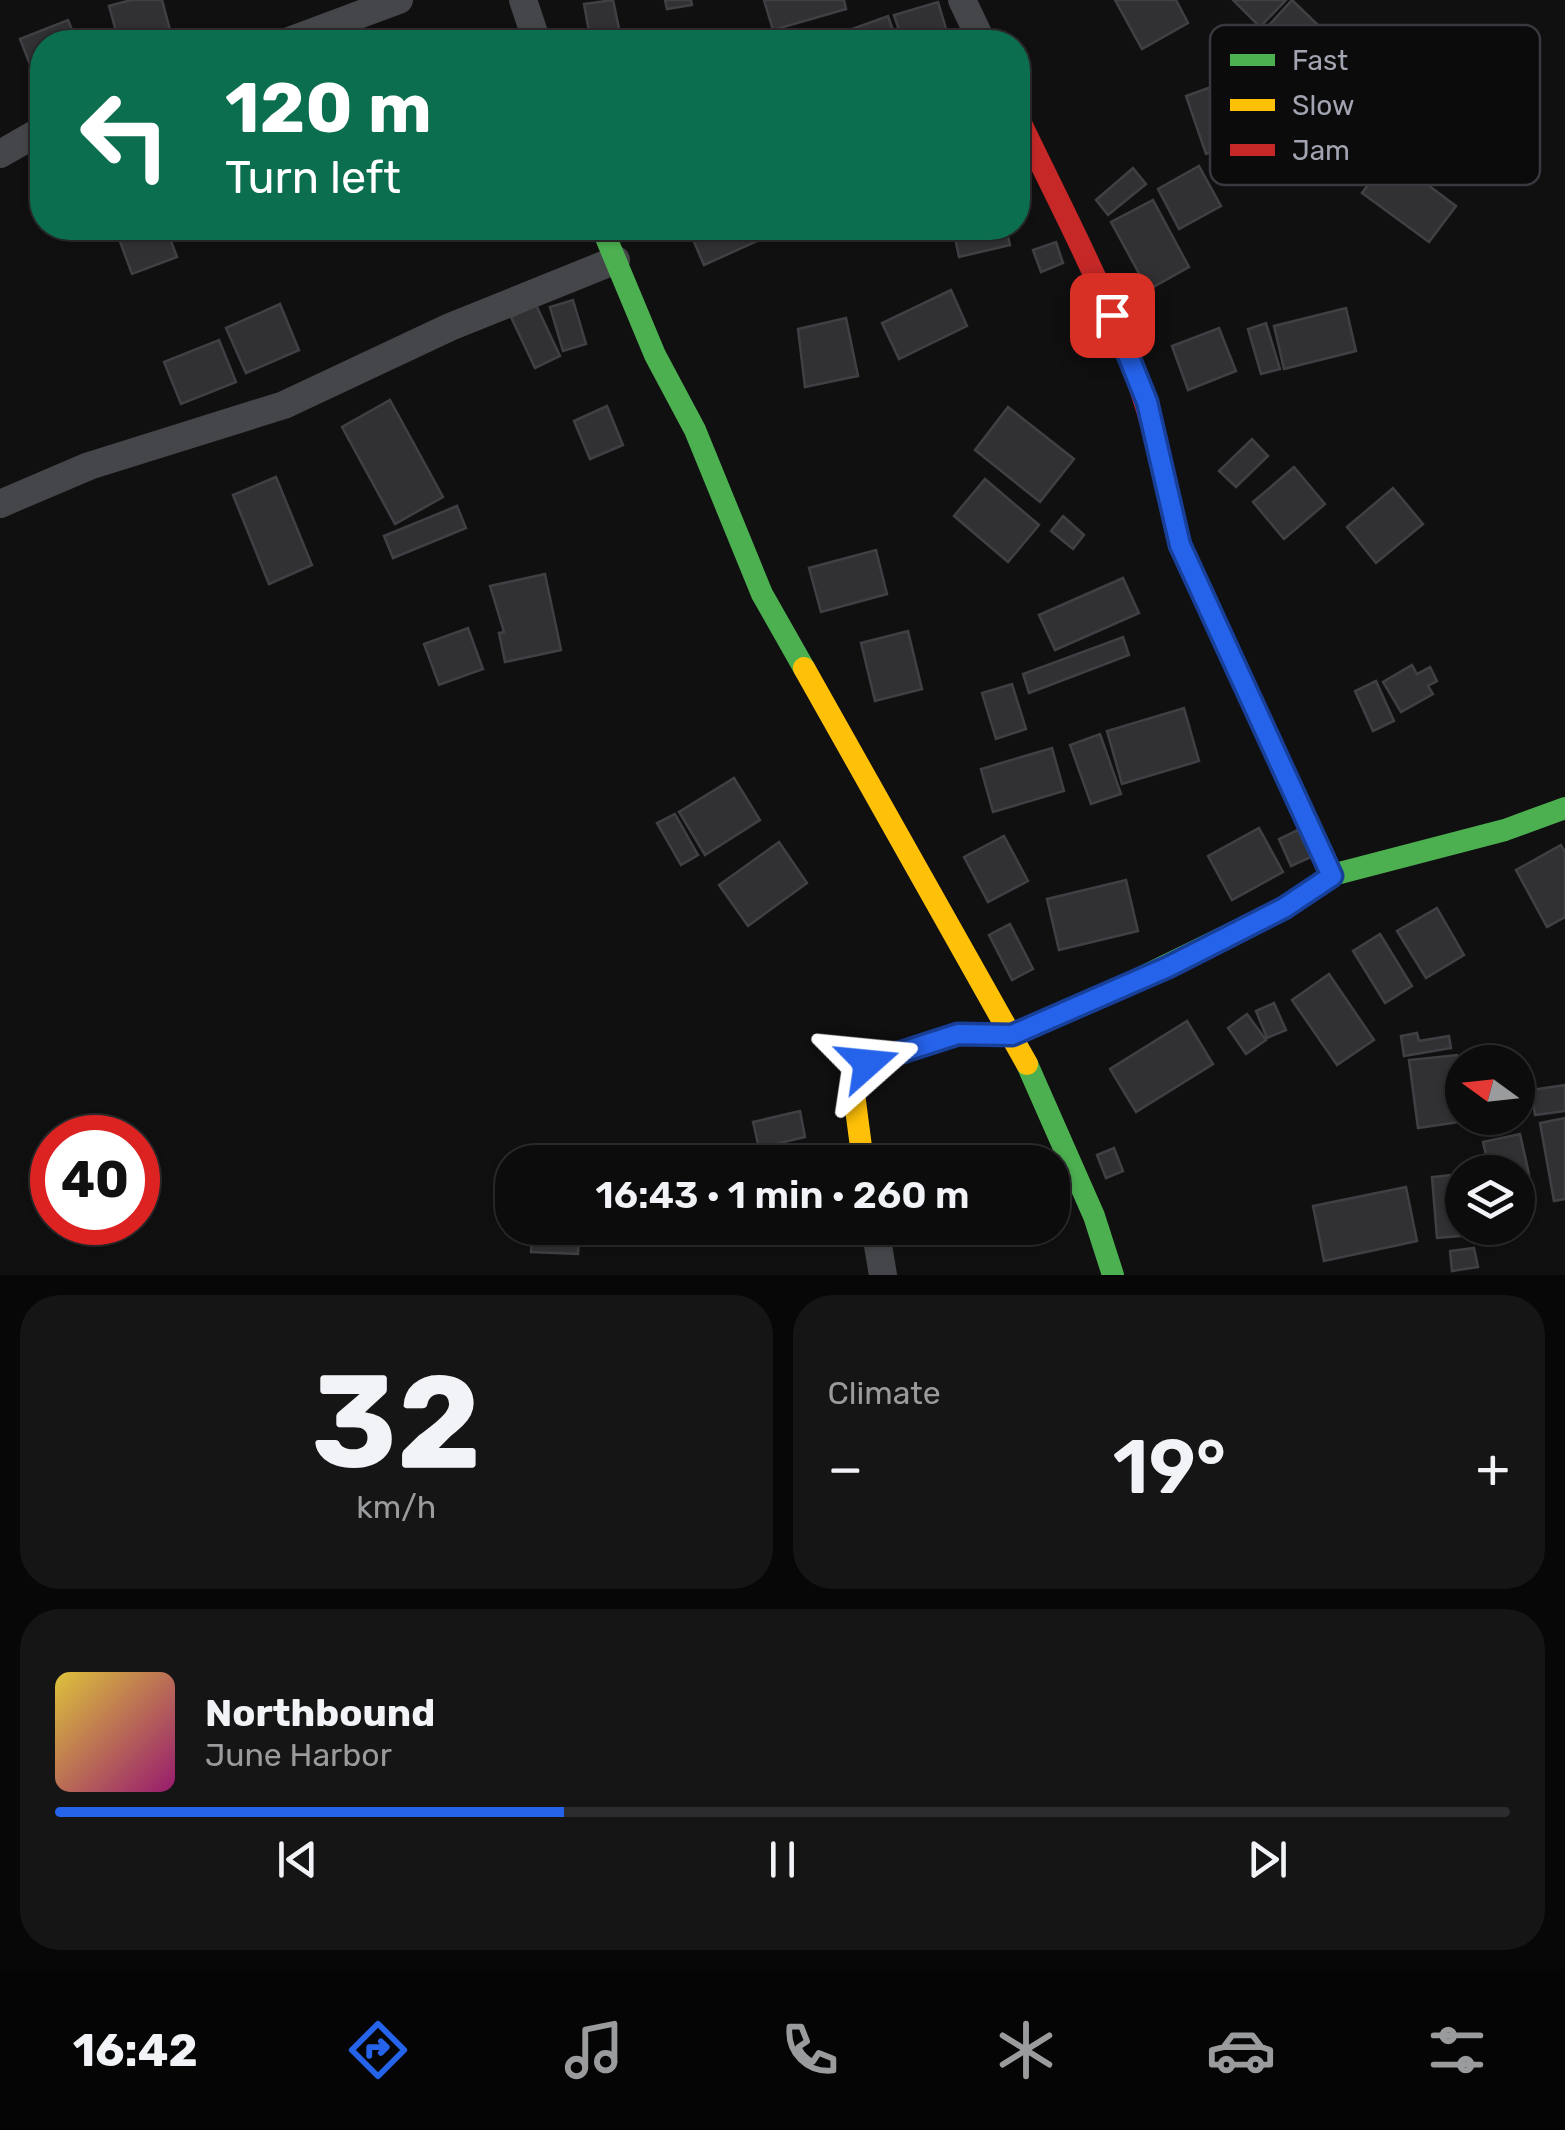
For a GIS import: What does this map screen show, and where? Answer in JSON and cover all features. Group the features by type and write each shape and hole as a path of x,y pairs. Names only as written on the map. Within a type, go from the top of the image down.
{"street":[{"path":"318,30 399,0"},
{"path":"523,0 532,30"},
{"path":"962,0 976,30"},
{"path":"0,154 30,137"},
{"path":"1030,142 1112,315 1147,402 1180,545 1332,876"},
{"path":"607,240 654,355 695,430 762,594 1035,1078 1094,1216 1113,1275"},
{"path":"0,504 89,466 284,405 450,328 616,260"},
{"path":"861,1145 852,1086 868,1063 958,1034 1012,1035 1168,967 1284,908 1332,876 1505,830 1565,808"},
{"path":"878,1245 883,1275"}],"building":[{"path":"131,0 162,0 170,30 116,30 109,6"},
{"path":"613,0 619,30 589,30 584,4"},
{"path":"665,0 691,0 692,5 667,9"},
{"path":"764,0 844,0 846,9 773,30"},
{"path":"1115,0 1176,0 1188,23 1142,49"},
{"path":"1233,0 1286,0 1262,25"},
{"path":"1292,0 1318,25 1269,25"},
{"path":"938,2 946,30 899,30 894,15"},
{"path":"888,16 893,30 849,30"},
{"path":"68,20 72,30 43,30"},
{"path":"30,35 30,65 20,39"},
{"path":"1210,87 1210,152 1206,154 1186,96"},
{"path":"1199,166 1221,206 1179,229 1158,189"},
{"path":"1133,168 1146,184 1108,215 1096,200"},
{"path":"1368,185 1428,185 1456,206 1429,242 1362,193"},
{"path":"1153,200 1189,267 1148,290 1111,222"},
{"path":"119,240 171,240 177,257 132,274"},
{"path":"693,240 759,240 704,265"},
{"path":"955,240 1009,240 1010,245 959,257"},
{"path":"1056,242 1063,263 1041,272 1033,250"},
{"path":"951,290 967,326 899,359 882,323"},
{"path":"573,300 586,344 563,351 550,307"},
{"path":"280,304 299,350 246,373 226,328"},
{"path":"1142,304 1146,317 1134,321 1130,309"},
{"path":"536,305 560,356 535,368 511,317"},
{"path":"1346,308 1356,351 1284,369 1274,326"},
{"path":"846,318 858,376 805,387 798,329"},
{"path":"1266,323 1280,369 1261,374 1248,329"},
{"path":"1219,328 1236,371 1188,390 1172,346"},
{"path":"219,340 236,382 181,404 164,362"},
{"path":"390,400 443,497 395,524 342,427"},
{"path":"607,406 623,445 590,459 574,421"},
{"path":"1008,407 1074,459 1040,502 975,450"},
{"path":"1252,439 1268,456 1236,487 1219,471"},
{"path":"1294,467 1325,504 1284,539 1253,502"},
{"path":"276,477 312,565 269,584 233,495"},
{"path":"985,479 1039,525 1008,562 954,516"},
{"path":"1393,488 1423,524 1376,563 1347,527"},
{"path":"457,506 466,528 393,558 384,536"},
{"path":"1063,516 1084,535 1073,549 1051,531"},
{"path":"876,550 887,594 821,612 809,568"},
{"path":"545,574 561,650 505,662 499,633 504,632 490,586"},
{"path":"1123,578 1139,613 1055,650 1039,615"},
{"path":"468,628 483,669 439,685 424,644"},
{"path":"908,631 922,689 875,701 861,643"},
{"path":"1123,637 1129,655 1029,693 1023,674"},
{"path":"1412,665 1417,674 1430,667 1437,681 1428,686 1433,694 1401,712 1383,682"},
{"path":"1376,681 1394,721 1373,731 1355,691"},
{"path":"1012,684 1026,729 996,739 982,693"},
{"path":"1184,708 1199,761 1122,784 1107,731"},
{"path":"1100,734 1121,794 1091,804 1070,745"},
{"path":"1052,748 1064,791 993,812 981,769"},
{"path":"734,778 760,820 705,855 679,812"},
{"path":"675,814 698,855 681,865 657,823"},
{"path":"1259,828 1283,872 1232,900 1208,856"},
{"path":"1298,830 1311,857 1291,866 1279,839"},
{"path":"1004,836 1028,881 988,902 964,857"},
{"path":"779,842 807,883 748,926 719,885"},
{"path":"1561,845 1565,852 1565,917 1547,927 1516,870"},
{"path":"1126,880 1138,931 1059,950 1047,899"},
{"path":"1437,908 1464,955 1426,978 1397,931"},
{"path":"1010,924 1033,969 1012,980 989,935"},
{"path":"1380,934 1412,986 1385,1003 1353,951"},
{"path":"1329,974 1374,1040 1337,1065 1292,1000"},
{"path":"1274,1003 1286,1030 1267,1038 1256,1011"},
{"path":"1247,1014 1266,1040 1246,1054 1228,1028"},
{"path":"1187,1021 1213,1064 1136,1112 1110,1069"},
{"path":"1417,1033 1419,1041 1449,1036 1450,1045 1404,1056 1401,1036"},
{"path":"1445,1056 1445,1124 1418,1128 1409,1060"},
{"path":"1565,1085 1565,1111 1535,1115 1535,1089"},
{"path":"800,1111 805,1137 758,1145 753,1122"},
{"path":"1565,1118 1565,1199 1554,1201 1540,1123"},
{"path":"1520,1135 1525,1155 1486,1155 1483,1142"},
{"path":"1114,1148 1123,1171 1106,1178 1097,1155"},
{"path":"1445,1176 1445,1237 1437,1238 1432,1177"},
{"path":"1406,1187 1417,1241 1324,1261 1313,1206"},
{"path":"531,1245 578,1245 578,1254 531,1252"},
{"path":"1474,1248 1478,1267 1452,1271 1450,1251"}],"traffic: fast":[{"path":"607,240 655,355 695,430 762,594 804,668"},
{"path":"1126,985 1283,908 1332,875 1505,830 1565,808"},
{"path":"1027,1064 1094,1216 1113,1275"}],"traffic: slow":[{"path":"1159,455 1179,545 1332,875"},
{"path":"804,668 1027,1064"},
{"path":"861,1145 853,1086 868,1063 958,1034 1012,1035 1126,985"}],"traffic: jam":[{"path":"1030,142 1116,325 1159,455"}],"route":[{"path":"868,1063 958,1034 1012,1035 1168,967 1284,908 1332,876 1238,662 1180,545 1147,402 1112,315"}]}
